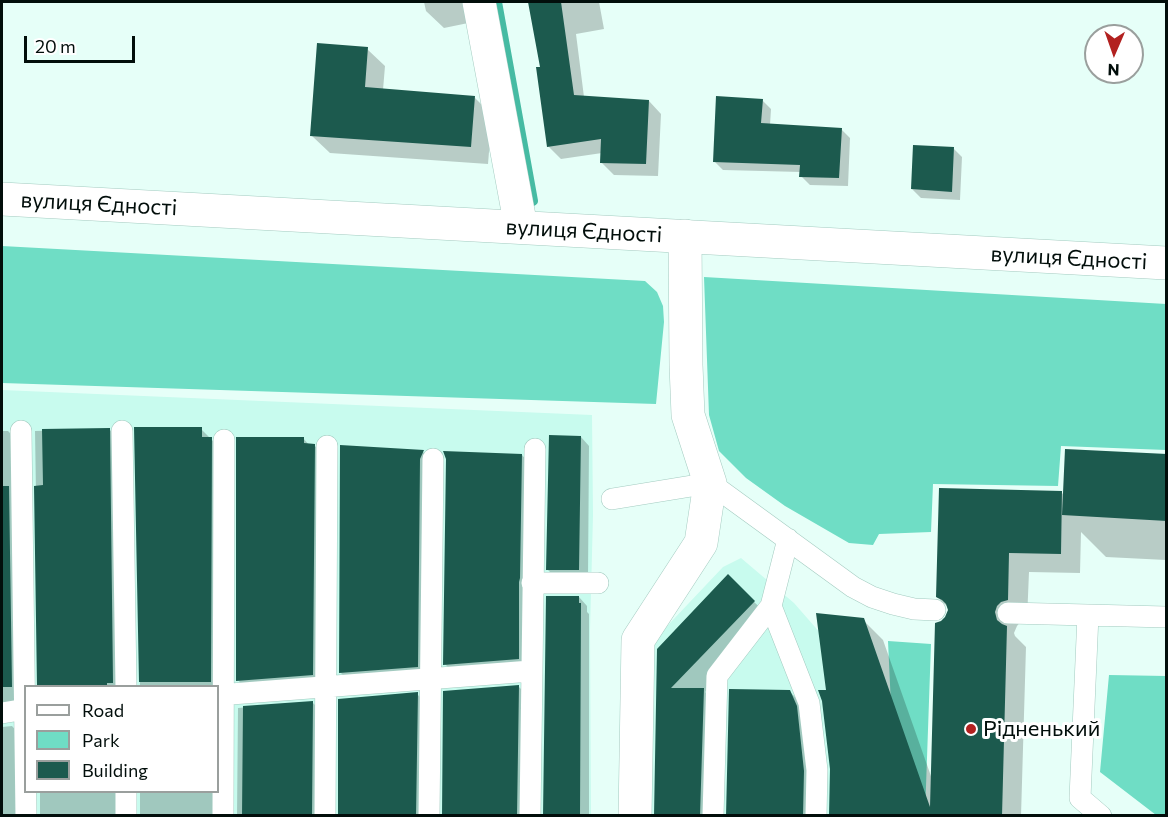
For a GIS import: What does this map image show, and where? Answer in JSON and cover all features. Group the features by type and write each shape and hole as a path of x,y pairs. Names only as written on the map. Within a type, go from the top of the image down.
{"street":[{"path":"479,2 521,227"},
{"name":"вулиця Єдності","path":"2,199 1167,263"},
{"path":"635,816 638,640 701,543 710,483 688,415 685,236"}],"lane":[{"path":"21,431 25,685"},
{"path":"122,431 126,685"},
{"path":"223,816 221,695 224,440"},
{"path":"325,816 327,446"},
{"path":"530,816 535,449"},
{"path":"429,816 433,459"},
{"path":"612,499 710,483 854,587 872,597 893,604 914,609 935,610"},
{"path":"713,816 717,676 771,606 788,539"},
{"path":"532,583 598,583"},
{"path":"771,606 809,703 817,770 816,816"},
{"path":"1008,613 1167,617"},
{"path":"1088,615 1080,798 1101,816"},
{"path":"221,695 531,670"},
{"path":"2,712 24,709"},
{"path":"26,793 26,816"},
{"path":"126,793 126,816"}],"shaded area":[{"path":"2,390 592,415 591,815 2,816"},
{"path":"741,558 794,603 864,683 874,815 650,816 653,641 723,567"}],"green space":[{"path":"2,246 645,281 657,292 663,306 664,322 656,404 2,383"},
{"path":"704,277 1166,304 1166,450 1061,446 1058,486 933,484 931,532 879,534 873,545 849,543 785,506 746,478 719,451 709,415"},
{"path":"888,641 931,644 925,815 896,815"},
{"path":"1109,675 1166,676 1166,815 1156,815 1100,772"}],"building":[{"path":"528,2 561,2 574,95 649,100 646,164 600,163 601,139 547,147 536,67 540,67"},
{"path":"317,43 368,47 365,87 475,96 471,147 310,136"},
{"path":"716,96 763,99 761,123 842,128 839,178 799,177 800,165 713,162"},
{"path":"913,145 954,147 952,192 911,189"},
{"path":"134,427 202,427 202,437 212,437 211,682 139,682"},
{"path":"110,428 113,683 107,683 107,685 37,685 34,486 43,485 42,429"},
{"path":"549,435 581,436 579,570 546,570"},
{"path":"236,437 304,437 304,443 315,444 313,675 236,681"},
{"path":"340,445 424,450 420,459 418,667 339,673"},
{"path":"1065,449 1167,454 1167,521 1062,515"},
{"path":"443,451 522,454 519,659 443,665 446,459"},
{"path":"2,486 9,486 12,687 2,687"},
{"path":"939,488 1062,491 1061,554 1009,553 1008,600 1001,602 995,612 997,620 1007,626 1002,816 829,816 830,769 822,701 818,690 826,690 816,613 864,618 930,807 935,623 945,617 948,610 946,604 936,597"},
{"path":"728,574 755,601 671,688 704,688 700,816 654,816 657,649"},
{"path":"546,596 579,596 579,603 581,603 580,816 543,816"},
{"path":"519,685 517,816 442,816 443,691"},
{"path":"729,689 790,690 797,706 804,771 803,816 726,816"},
{"path":"418,692 416,816 338,816 338,699"},
{"path":"313,701 312,816 242,816 243,706"}],"waterway":[{"path":"497,2 533,201"}],"place":[{"name":"Рідненький","path":"971,729"}]}
